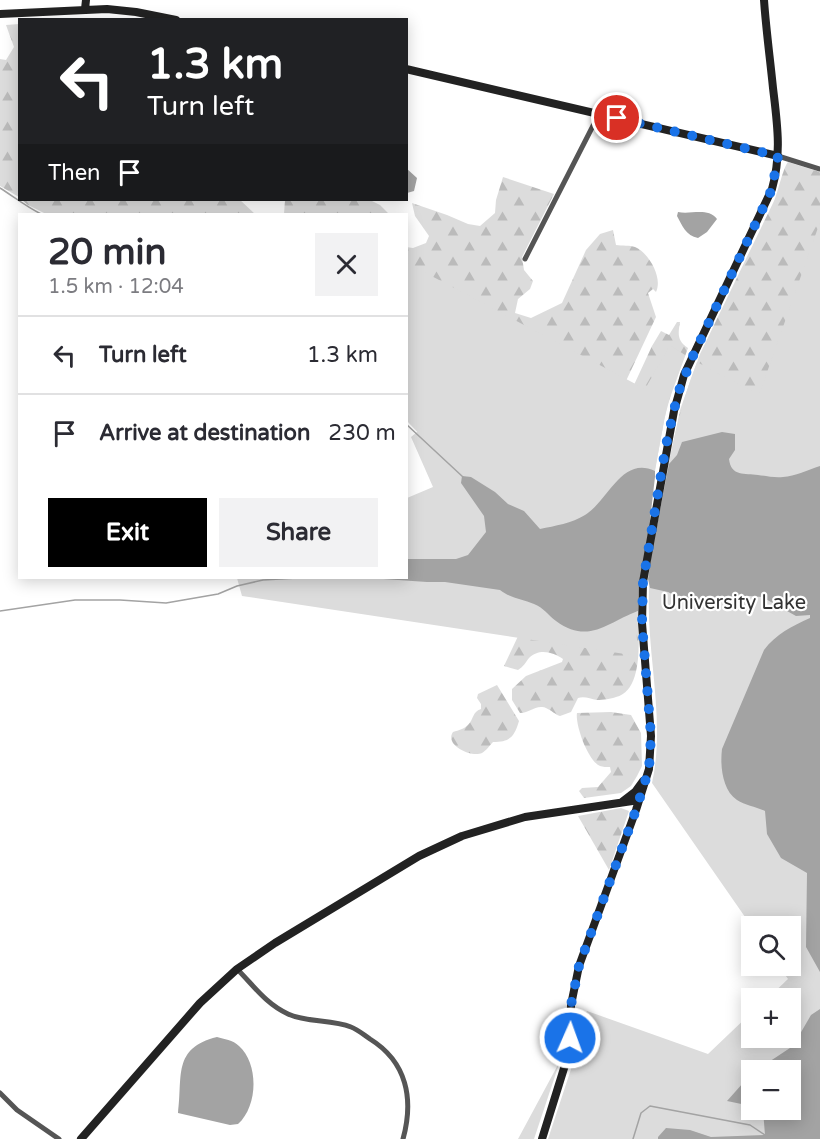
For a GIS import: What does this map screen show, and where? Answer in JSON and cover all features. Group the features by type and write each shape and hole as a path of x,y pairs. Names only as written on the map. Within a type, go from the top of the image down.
{"street":[{"path":"85,9 86,0"},
{"path":"542,1139 570,1048 571,1005 579,966 649,769 651,736 642,623 643,582 674,411 684,375 772,189 778,156 778,123 764,0"},
{"path":"0,14 85,9 131,11 166,18"},
{"path":"408,69 778,156 820,169"},
{"path":"525,259 599,114"},
{"path":"620,803 635,792 649,769"},
{"path":"81,1139 200,1003 237,969 275,943 419,856 450,841 481,829 525,818 639,800"},
{"path":"237,969 260,995 277,1009 300,1018 351,1026 387,1053 399,1069 406,1089 409,1109 404,1139"},
{"path":"0,1094 17,1110 58,1139"}],"green space":[{"path":"18,24 18,196 0,186 0,59 6,60 14,47 6,25"},
{"path":"788,162 820,172 820,466 677,455 669,464 680,410 700,354 774,201"},
{"path":"503,177 554,194 522,257 524,270 533,281 530,289 518,299 515,313 531,318 562,303 586,250 600,234 613,230 616,245 633,246 640,250 650,260 658,280 656,292 653,289 648,293 656,317 558,526 422,437 408,422 408,247 413,248 426,243 429,236 415,216 412,203 468,224 480,226 495,213 496,200"},
{"path":"23,201 241,201 254,213 44,213"},
{"path":"285,201 372,201 388,213 284,213"},
{"name":"University Lake","path":"820,222 820,1139 548,1139 573,1063 577,1031 587,1011 708,1054 741,1023 741,1048 801,1048 801,988 779,988 788,979 786,976 801,976 801,916 744,916 652,783 657,732 649,627 650,576 673,441 697,362 759,395"},
{"name":"University Lake","path":"408,264 645,389 670,345 685,355 664,420 637,573 635,607 638,656 242,596 237,579 408,579 408,498 433,487 411,437 423,427 408,411"},
{"path":"677,322 680,322 680,340 688,348 667,406 655,469 571,521 652,346 661,331 669,335"},
{"path":"638,611 639,646 636,673 632,684 625,692 604,700 578,698 571,712 560,716 543,707 520,713 512,700 512,689 526,676 562,662 563,659 555,654 542,652 529,658 518,670 504,666 520,632"},
{"path":"497,685 519,721 515,731 507,740 493,742 482,753 472,754 455,746 451,737 453,732 470,723 476,712 481,709 478,694"},
{"path":"611,712 631,715 641,733 642,766 631,786 621,793 584,798 579,791 582,788 598,787 611,772 610,767 595,763 591,757 583,742 577,713"},
{"path":"621,808 629,811 609,870 578,816"},
{"path":"560,1061 534,1139 518,1139"}],"shaded area":[{"path":"408,170 417,178 414,191 408,193"},
{"path":"678,212 704,212 717,219 707,232 698,238 685,230 677,216"},
{"name":"University Lake","path":"722,432 735,434 735,450 729,459 730,465 739,473 783,477 820,466 820,972 806,947 807,873 781,858 767,834 765,811 740,802 732,796 725,784 721,762 722,749 764,650 779,635 810,618 810,615 796,616 762,597 685,601 668,592 650,588 648,579 651,558 644,559 639,586 638,611 589,631 568,628 537,605 512,597 500,590 445,582 384,579 408,579 408,559 456,559 468,555 486,532 484,516 461,483 462,476 471,477 495,492 508,504 524,511 540,529 569,522 585,515 624,474 633,469 643,468 655,471 649,529 656,531 669,464 677,455 682,442"},
{"path":"820,1009 820,1139 658,1139 666,1128 690,1130 711,1137 765,1135 764,1120 801,1120 801,1060 772,1060 790,1048 801,1048 801,1032 811,1015"},
{"path":"217,1037 239,1046 246,1054 253,1074 254,1085 249,1107 238,1124 230,1125 178,1113 182,1066 186,1056 193,1048"},
{"path":"741,1085 741,1104 727,1101"}],"waterway":[{"path":"0,188 18,200"},
{"path":"20,201 39,213"},
{"path":"408,426 463,477"},
{"path":"0,611 75,600 166,603 218,594 237,586 263,580 280,579"},
{"path":"633,1139 641,1113 650,1106 750,1125 765,1135"}],"route":[{"path":"570,1038 571,1005 579,966 649,769 651,736 642,623 643,582 663,462 678,393 684,375 772,189 778,156 617,118"}]}
